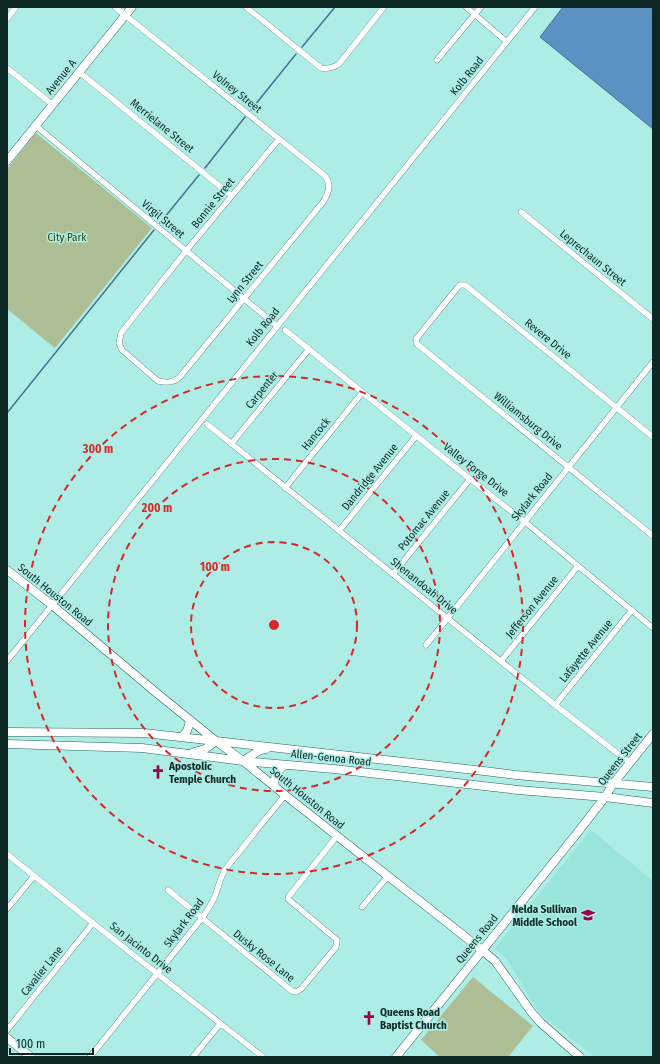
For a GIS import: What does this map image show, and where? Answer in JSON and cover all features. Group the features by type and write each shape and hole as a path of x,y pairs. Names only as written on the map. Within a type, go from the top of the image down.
{"main road":[{"name":"Avenue A","path":"7,161 132,7"},
{"name":"South Houston Road","path":"7,570 52,605 216,741 495,961 532,1013 541,1023 580,1057"},
{"path":"182,737 189,728 190,720"},
{"name":"Allen-Genoa Road","path":"7,732 144,733 516,775 653,788"},
{"path":"50,732 51,746"},
{"path":"142,748 144,733"},
{"name":"Queens Street","path":"605,797 613,784 653,734"},
{"path":"187,753 205,749 216,741"},
{"name":"Allen-Genoa Road","path":"7,744 142,748 243,761 334,769 482,786 605,797 653,803"},
{"path":"243,761 260,750 277,748"},
{"path":"334,769 336,754"},
{"path":"275,787 275,776 278,770 285,765"},
{"path":"482,786 484,771"},
{"name":"Queens Road","path":"396,1057 605,797"},
{"path":"7,1038 31,1057"}],"street":[{"path":"7,19 16,7"},
{"name":"Volney Street","path":"115,7 324,175 328,179 329,188"},
{"path":"246,7 321,68 327,69 334,68 339,64 384,7"},
{"path":"466,7 507,42"},
{"path":"437,60 480,7"},
{"name":"Kolb Road","path":"7,661 535,7"},
{"path":"7,68 53,105"},
{"name":"Merrielane Street","path":"79,72 232,196"},
{"name":"Virgil Street","path":"36,126 277,326"},
{"name":"Bonnie Street","path":"169,382 163,383 158,381 122,350 119,343 121,333 186,251 279,139"},
{"name":"Lynn Street","path":"169,382 179,378 323,202 329,188"},
{"name":"Leprechaun Street","path":"521,212 653,319"},
{"name":"Revere Drive","path":"435,315 458,286 465,285 653,437"},
{"name":"Williamsburg Drive","path":"435,315 417,337 417,344 653,536"},
{"name":"Valley Forge Drive","path":"285,330 525,522 653,628"},
{"name":"Carpenter","path":"231,444 309,349"},
{"name":"Skylark Road","path":"426,645 653,362"},
{"name":"Hancock","path":"285,488 362,393"},
{"name":"Shenandoah Drive","path":"207,424 555,705 630,763"},
{"name":"Dandridge Avenue","path":"339,531 416,436"},
{"name":"Potomac Avenue","path":"393,574 470,479"},
{"name":"Jefferson Avenue","path":"501,661 578,566"},
{"name":"Lafayette Avenue","path":"555,705 632,610"},
{"name":"Skylark Road","path":"90,1057 202,918 215,897 222,873 285,795"},
{"name":"Dusky Rose Lane","path":"168,890 292,991 296,992 301,989 336,947 338,940 288,899 337,836"},
{"name":"San Jacinto Drive","path":"7,854 93,924 263,1057"},
{"path":"7,909 34,876"},
{"path":"362,907 388,876"},
{"name":"Cavalier Lane","path":"7,1030 93,924"},
{"path":"193,1057 220,1024"}],"shaded area":[{"path":"563,7 653,7 653,129 540,37"},
{"name":"Nelda Sullivan Middle School","path":"591,830 653,881 653,1055 651,1057 595,1057 543,1016 533,1004 507,960 495,948"}],"green space":[{"name":"City Park","path":"36,133 152,228 55,348 7,309 7,169"},
{"path":"473,977 533,1026 508,1057 440,1057 421,1040"}],"waterway":[{"path":"302,47 335,7"},
{"path":"251,110 296,54"},
{"path":"205,168 245,117"},
{"path":"160,223 199,175"},
{"path":"7,413 154,230"}],"place":[{"name":"Apostolic Temple Church","path":"158,772"},
{"name":"Nelda Sullivan Middle School","path":"588,915"},
{"name":"Queens Road Baptist Church","path":"369,1018"}]}
